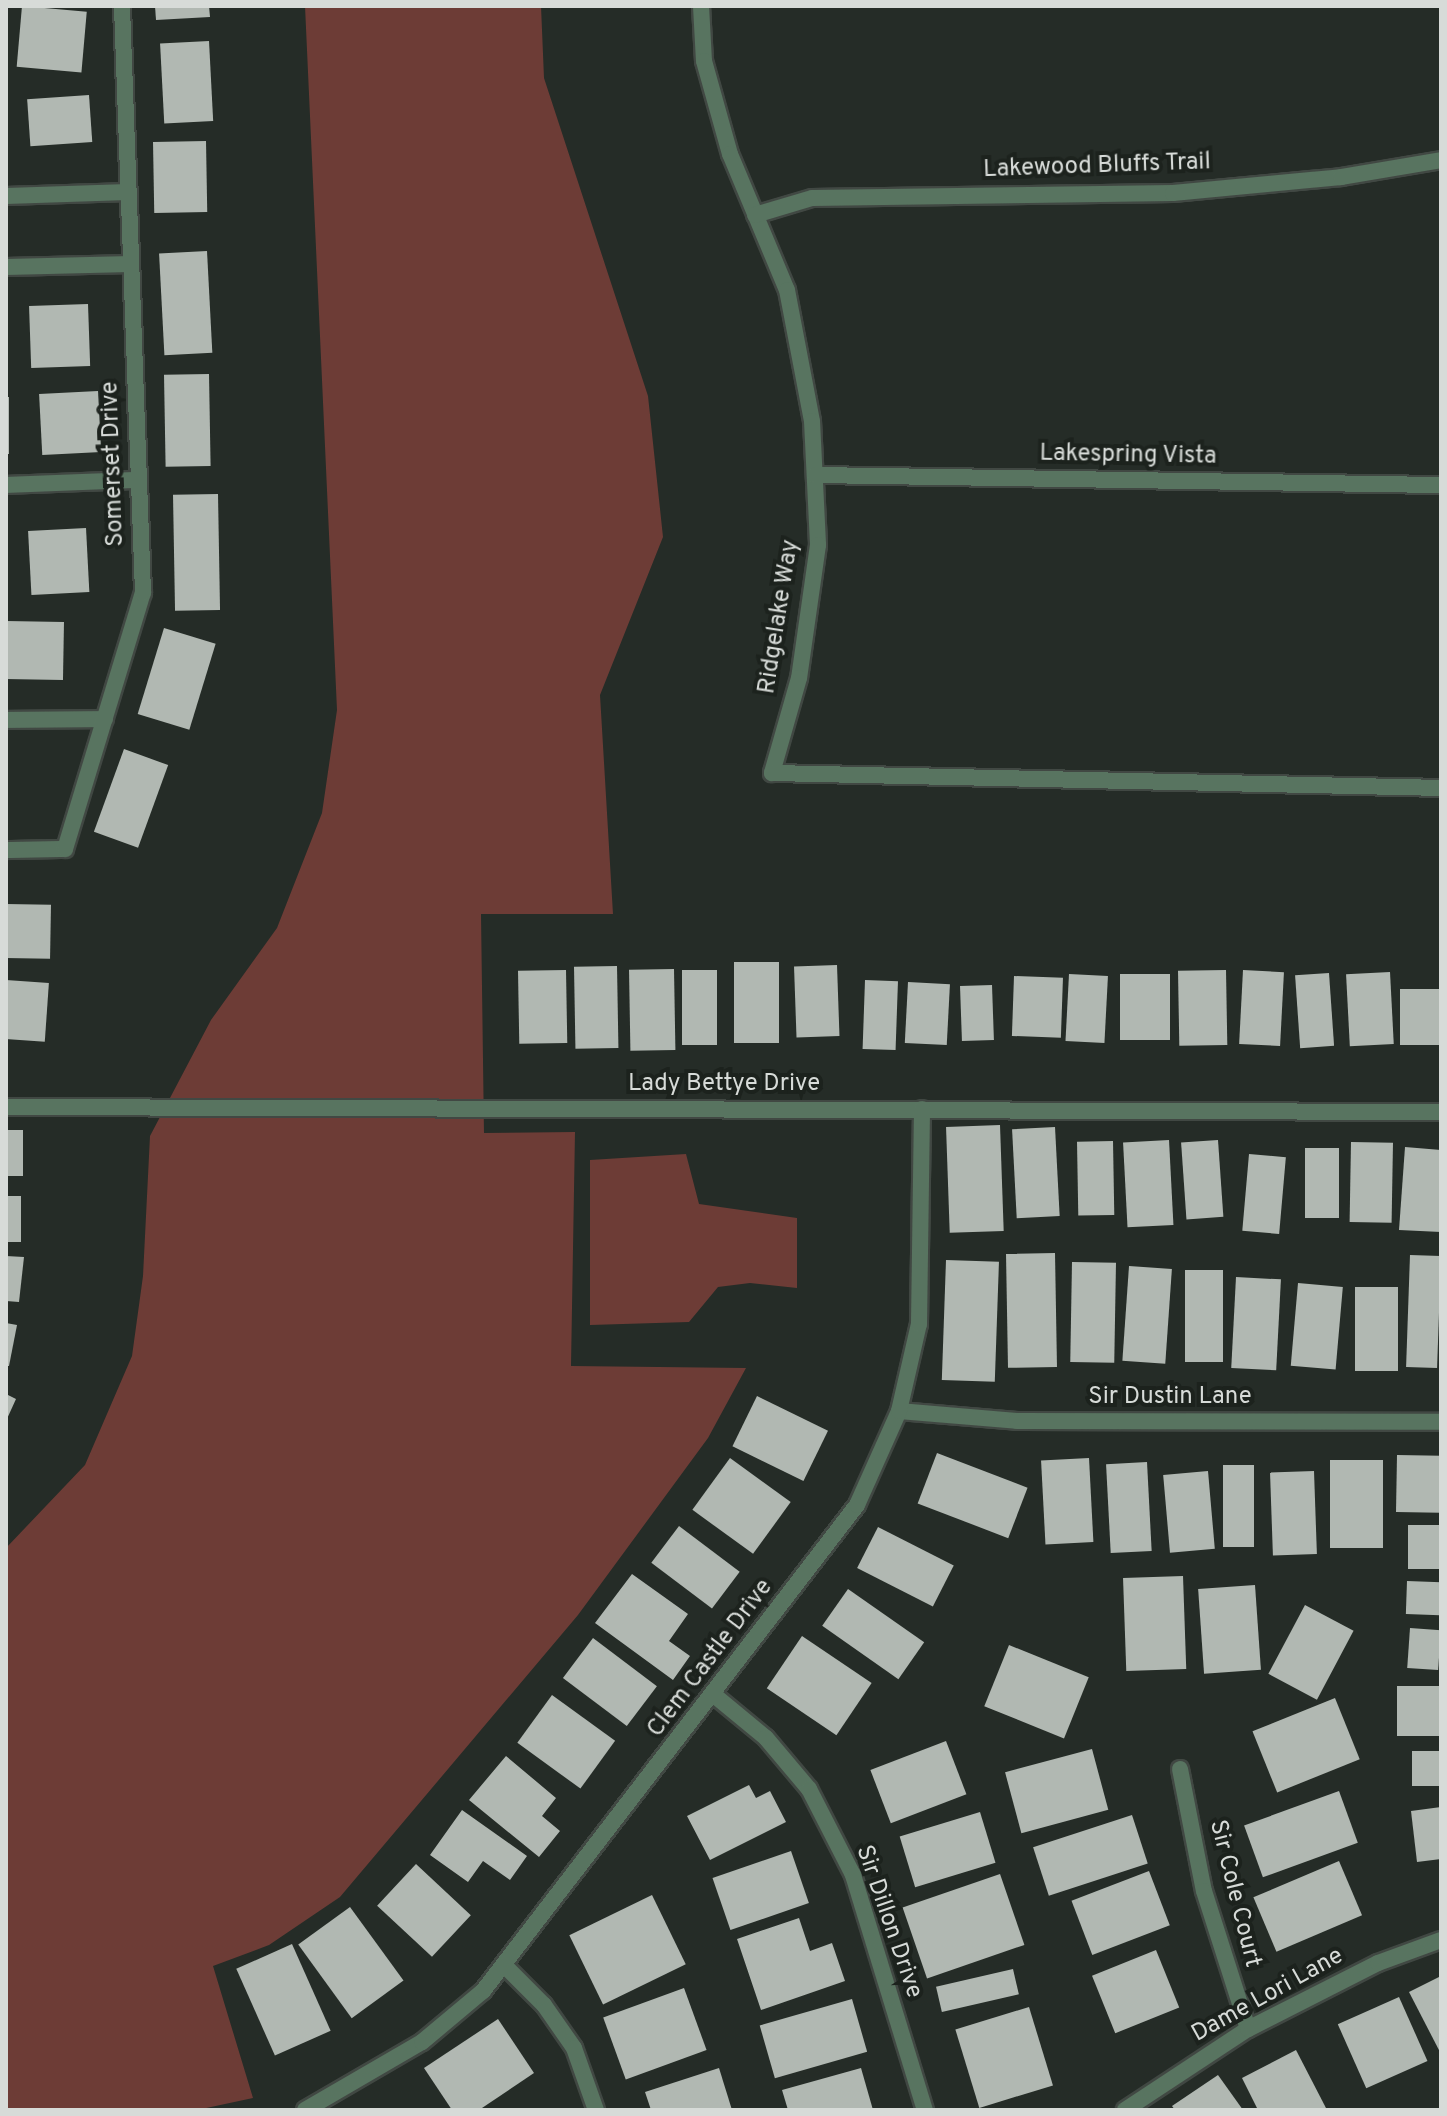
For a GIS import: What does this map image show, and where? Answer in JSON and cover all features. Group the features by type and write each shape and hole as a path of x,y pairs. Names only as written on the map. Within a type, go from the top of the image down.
{"street":[{"name":"Somerset Drive","path":"6,850 65,849 143,593 122,6"},
{"name":"Ridgelake Way","path":"701,6 704,61 730,154 787,290 812,421 818,545 799,678 772,773 1441,788"},
{"name":"Lakewood Bluffs Trail","path":"755,215 812,198 1173,193 1341,177 1441,160"},
{"path":"6,196 128,192"},
{"path":"6,267 131,264"},
{"name":"Lakespring Vista","path":"815,475 1441,485"},
{"path":"6,485 139,480"},
{"path":"6,720 105,719"},
{"name":"Lady Bettye Drive","path":"6,1107 1441,1112"},
{"name":"Clem Castle Drive","path":"305,2110 422,2042 483,1991 714,1695 857,1505 899,1411 919,1324 922,1109"},
{"name":"Sir Dustin Lane","path":"899,1411 1017,1421 1441,1422"},
{"name":"Sir Dillon Drive","path":"714,1695 766,1738 809,1789 853,1875 925,2110"},
{"name":"Sir Cole Court","path":"1180,1769 1204,1891 1248,2029"},
{"name":"Dame Lori Lane","path":"1125,2110 1248,2029 1378,1963 1441,1940"},
{"path":"504,1965 544,2005 574,2048 596,2110"}],"shaded area":[{"path":"305,6 541,6 544,78 648,396 663,537 600,695 613,914 481,914 484,1133 575,1132 571,1366 746,1368 708,1438 578,1615 340,1897 269,1945 213,1966 253,2098 197,2110 6,2110 6,1548 85,1465 132,1356 143,1276 150,1136 211,1020 277,928 322,813 337,710"},
{"path":"686,1154 699,1204 797,1218 797,1288 750,1283 718,1287 689,1322 590,1325 590,1160"}],"building":[{"path":"22,6 87,12 81,72 17,67"},
{"path":"155,6 209,6 210,17 156,20"},
{"path":"209,41 213,121 164,123 160,44"},
{"path":"89,95 92,142 30,146 27,99"},
{"path":"206,141 207,212 154,213 153,142"},
{"path":"207,251 212,353 164,355 159,254"},
{"path":"88,304 90,366 31,368 29,306"},
{"path":"209,374 211,466 166,467 164,375"},
{"path":"98,391 101,452 42,455 39,394"},
{"path":"6,397 9,397 9,454 6,454"},
{"path":"218,494 220,610 175,611 173,495"},
{"path":"86,528 89,592 31,595 28,531"},
{"path":"6,621 64,622 63,680 6,679"},
{"path":"164,628 216,644 189,730 138,714"},
{"path":"124,749 168,765 138,848 94,832"},
{"path":"6,904 51,905 50,959 6,958"},
{"path":"734,962 779,962 779,1043 734,1043"},
{"path":"837,965 839,1036 797,1037 794,967"},
{"path":"617,966 618,1048 575,1049 574,967"},
{"path":"674,969 675,1050 630,1051 629,970"},
{"path":"566,970 567,1043 519,1044 518,971"},
{"path":"682,970 717,970 717,1045 682,1045"},
{"path":"1226,970 1227,1045 1179,1046 1178,971"},
{"path":"1243,970 1284,972 1280,1046 1239,1044"},
{"path":"1390,972 1394,1044 1350,1046 1346,974"},
{"path":"1329,973 1334,1046 1300,1048 1295,975"},
{"path":"1069,974 1108,976 1104,1043 1065,1041"},
{"path":"1120,974 1170,974 1170,1040 1120,1040"},
{"path":"1014,976 1063,978 1061,1038 1012,1036"},
{"path":"6,980 49,983 45,1042 6,1039"},
{"path":"865,980 898,981 896,1050 863,1049"},
{"path":"908,982 950,984 947,1045 905,1043"},
{"path":"992,985 994,1040 962,1041 960,986"},
{"path":"1400,989 1441,989 1441,1045 1400,1045"},
{"path":"1000,1125 1004,1231 950,1233 946,1127"},
{"path":"1055,1127 1060,1216 1017,1218 1012,1129"},
{"path":"6,1130 23,1130 23,1176 6,1176"},
{"path":"1169,1140 1173,1225 1128,1227 1123,1142"},
{"path":"1218,1140 1223,1217 1186,1219 1181,1143"},
{"path":"1113,1141 1114,1215 1078,1216 1077,1142"},
{"path":"1351,1142 1393,1143 1392,1223 1350,1222"},
{"path":"1405,1147 1441,1150 1441,1232 1399,1230"},
{"path":"1305,1148 1339,1148 1339,1218 1305,1218"},
{"path":"1249,1154 1286,1157 1279,1234 1242,1231"},
{"path":"6,1196 21,1196 21,1242 6,1242"},
{"path":"1055,1253 1057,1367 1008,1368 1006,1254"},
{"path":"1410,1255 1441,1256 1437,1368 1406,1367"},
{"path":"6,1256 24,1257 19,1302 6,1301"},
{"path":"946,1260 999,1262 995,1382 942,1380"},
{"path":"1072,1262 1116,1263 1114,1363 1070,1362"},
{"path":"1129,1266 1172,1269 1165,1364 1122,1361"},
{"path":"1185,1270 1223,1270 1223,1362 1185,1362"},
{"path":"1236,1277 1281,1279 1276,1370 1231,1368"},
{"path":"1298,1283 1343,1287 1336,1370 1291,1366"},
{"path":"1355,1287 1398,1287 1398,1371 1355,1371"},
{"path":"6,1323 17,1325 9,1366 6,1366"},
{"path":"6,1394 16,1399 6,1421"},
{"path":"757,1396 828,1431 803,1481 732,1446"},
{"path":"937,1453 1028,1488 1008,1538 918,1503"},
{"path":"1397,1455 1441,1456 1440,1513 1396,1512"},
{"path":"730,1458 791,1502 753,1554 692,1510"},
{"path":"1089,1458 1093,1542 1045,1544 1041,1461"},
{"path":"1330,1460 1383,1460 1383,1548 1330,1548"},
{"path":"1147,1462 1152,1551 1111,1553 1106,1464"},
{"path":"1223,1465 1254,1465 1254,1547 1223,1547"},
{"path":"1208,1471 1215,1549 1170,1553 1163,1475"},
{"path":"1314,1471 1317,1554 1273,1555 1270,1473"},
{"path":"1408,1525 1441,1525 1441,1569 1408,1569"},
{"path":"679,1526 740,1572 712,1608 651,1563"},
{"path":"878,1527 954,1566 933,1607 857,1568"},
{"path":"632,1574 688,1614 669,1641 690,1656 673,1680 595,1623"},
{"path":"1183,1576 1186,1669 1126,1671 1123,1578"},
{"path":"1407,1581 1441,1582 1440,1615 1406,1614"},
{"path":"1255,1585 1261,1670 1204,1674 1198,1589"},
{"path":"848,1589 924,1642 898,1679 822,1626"},
{"path":"1305,1605 1354,1631 1317,1700 1268,1674"},
{"path":"1410,1628 1441,1630 1438,1670 1407,1668"},
{"path":"802,1636 872,1683 836,1735 767,1688"},
{"path":"593,1638 657,1686 627,1726 563,1678"},
{"path":"1009,1645 1089,1677 1064,1738 984,1706"},
{"path":"1397,1686 1441,1686 1441,1736 1397,1736"},
{"path":"552,1695 615,1741 580,1789 517,1743"},
{"path":"1335,1698 1360,1759 1277,1793 1252,1731"},
{"path":"946,1741 966,1794 891,1823 870,1770"},
{"path":"1092,1749 1108,1810 1021,1833 1005,1772"},
{"path":"1412,1751 1441,1751 1441,1786 1412,1786"},
{"path":"506,1756 556,1798 542,1816 560,1831 539,1857 469,1800"},
{"path":"749,1785 756,1798 770,1791 786,1822 710,1860 687,1816"},
{"path":"1339,1791 1358,1843 1263,1877 1244,1826"},
{"path":"1441,1807 1441,1859 1417,1862 1411,1811"},
{"path":"462,1810 527,1856 510,1880 483,1861 468,1882 430,1855"},
{"path":"980,1812 995,1863 915,1887 900,1837"},
{"path":"1132,1815 1148,1864 1049,1896 1033,1847"},
{"path":"791,1851 809,1903 730,1930 713,1878"},
{"path":"1339,1861 1362,1915 1276,1952 1253,1897"},
{"path":"416,1864 471,1915 432,1957 377,1906"},
{"path":"1149,1871 1170,1925 1092,1955 1072,1901"},
{"path":"1000,1874 1024,1945 927,1978 903,1908"},
{"path":"652,1895 686,1964 603,2005 569,1935"},
{"path":"350,1907 403,1981 352,2018 298,1945"},
{"path":"799,1918 810,1951 832,1943 845,1981 761,2010 737,1939"},
{"path":"292,1944 331,2031 275,2056 236,1969"},
{"path":"1156,1950 1179,2007 1115,2033 1092,1976"},
{"path":"1013,1969 1019,1994 942,2012 936,1987"},
{"path":"1441,1976 1441,2054 1409,1992"},
{"path":"684,1988 707,2050 626,2079 603,2017"},
{"path":"1399,1997 1427,2061 1366,2088 1338,2024"},
{"path":"852,1999 867,2052 775,2078 760,2025"},
{"path":"1029,2007 1053,2085 979,2108 955,2030"},
{"path":"498,2019 534,2073 479,2110 452,2110 424,2068"},
{"path":"1296,2050 1327,2110 1258,2110 1242,2078"},
{"path":"719,2068 732,2110 651,2110 645,2092"},
{"path":"861,2068 873,2110 788,2110 782,2090"},
{"path":"1218,2075 1243,2110 1175,2110 1172,2106"}]}
